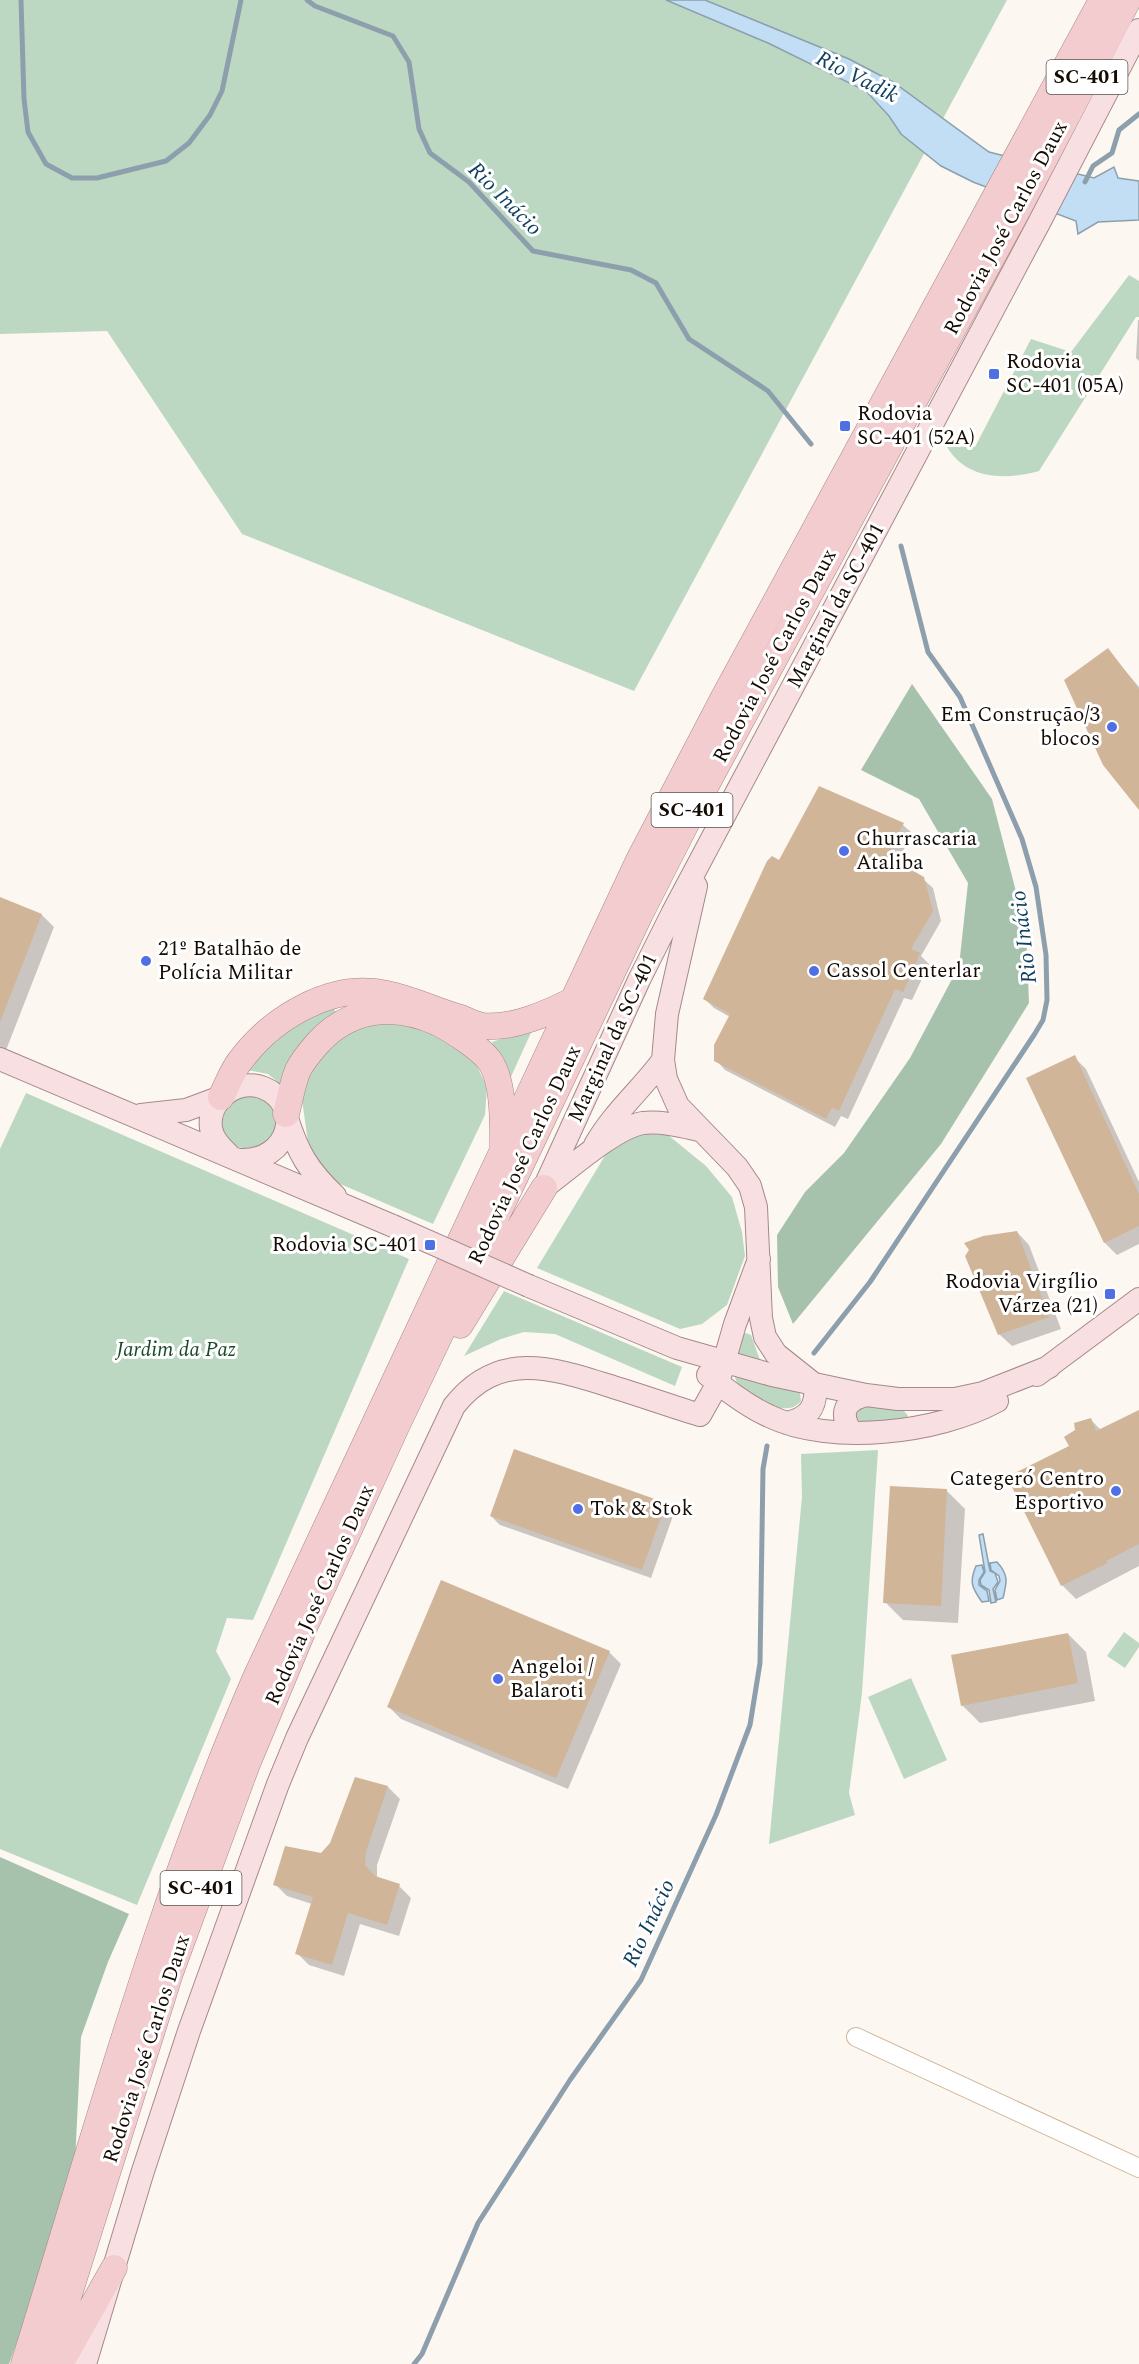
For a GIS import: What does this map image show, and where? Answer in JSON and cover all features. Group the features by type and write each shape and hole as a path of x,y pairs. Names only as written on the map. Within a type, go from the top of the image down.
{"highway":[{"name":"Rodovia José Carlos Daux","path":"47,2364 170,1972 214,1852 286,1669 396,1427 640,914 1035,150 1102,0"},
{"name":"Rodovia José Carlos Daux","path":"1035,150 1128,0"},
{"name":"Rodovia José Carlos Daux","path":"24,2364 163,1920 223,1756 257,1675 639,860 682,776 1006,205"},
{"path":"221,1097 239,1062 264,1034 303,1008 330,996 359,991 386,993 482,1026 507,1025 555,1010 574,1000"},
{"path":"286,1114 298,1071 305,1059 333,1028 361,1014 376,1010 395,1011 423,1016 453,1030 490,1061 501,1097 503,1149"},
{"path":"396,1427 544,1188"},
{"path":"60,2364 114,2268"}],"main road":[{"name":"Marginal da SC-401","path":"544,1188 639,980 1041,221 1139,30"},
{"path":"703,856 667,1014 663,1059 669,1091 678,1106 737,1167 750,1186 756,1207 761,1318 765,1337 776,1354 815,1385"},
{"path":"0,1059 235,1157 530,1286 688,1351 721,1373 753,1407 787,1423 828,1432 903,1428 959,1417 994,1402 1049,1367 1139,1299"},
{"path":"590,1153 615,1114 638,1092 663,1059"},
{"path":"135,1115 186,1110 221,1097 230,1090 242,1086 264,1088 282,1104 294,1140 307,1166 344,1205"},
{"path":"221,1097 213,1112 212,1128 217,1143 235,1157 253,1161 276,1150 284,1139 287,1127 286,1114"},
{"path":"544,1188 610,1138 642,1123 662,1123 699,1130"},
{"path":"85,2364 142,2174 189,2031 278,1784 307,1717 454,1406 465,1392 493,1375 527,1367 564,1371 700,1415 721,1373 735,1324 759,1259"},
{"path":"688,1351 725,1337 735,1324"},
{"path":"721,1373 898,1399 955,1400 983,1393 1049,1367"},
{"path":"787,1423 799,1420 808,1414 814,1405 815,1385"},
{"path":"851,1432 846,1423 845,1413 848,1403 866,1395"}],"street":[{"path":"856,2037 1139,2168"}],"green space":[{"path":"0,0 1007,0 634,691 242,534 107,331 0,334"},
{"path":"1129,275 1139,281 1139,317 1136,317 1039,471 998,476 973,470 962,464 945,443 948,433 975,447 1031,339 1071,352"},
{"path":"912,684 992,799 1026,930 1029,1003 941,1144 793,1324 778,1287 777,1235 805,1192 844,1153 910,1058 959,966 968,883 919,799 861,770"},
{"path":"328,1009 334,1009 336,1014 285,1088 268,1074 247,1070 264,1050 284,1034"},
{"path":"379,1020 407,1021 451,1041 475,1062 487,1087 485,1115 433,1224 331,1180 309,1149 301,1093 312,1062 331,1040"},
{"path":"535,1024 504,1092 492,1042 516,1034"},
{"name":"Jardim da Paz","path":"26,1093 409,1259 253,1620 227,1618 216,1651 231,1679 137,1905 0,1849 0,1149"},
{"path":"249,1095 259,1097 268,1103 274,1112 276,1122 274,1132 268,1141 259,1147 249,1149 239,1147 230,1141 224,1132 222,1122 224,1112 230,1103 239,1097"},
{"path":"643,1134 668,1135 706,1166 732,1197 742,1232 745,1256 727,1305 702,1324 680,1329 537,1268 609,1149"},
{"path":"504,1291 682,1367 675,1386 555,1334 524,1332 501,1339 464,1356"},
{"path":"746,1333 751,1335 760,1360 738,1354 742,1335"},
{"path":"741,1374 796,1388 800,1393 801,1401 785,1408 764,1404 745,1392 738,1384 735,1377"},
{"path":"863,1404 894,1406 900,1408 908,1416 904,1421 864,1424 854,1417 856,1408"},
{"path":"878,1450 862,1693 849,1793 855,1815 769,1844 802,1497 801,1454"},
{"path":"1124,1632 1139,1643 1139,1647 1125,1668 1107,1656"},
{"path":"911,1678 947,1760 904,1779 868,1697"},
{"path":"0,1857 129,1914 108,1962 81,2037 74,2184 9,2364 0,2364"}],"water":[{"name":"Rio Vadik","path":"666,0 705,0 849,59 893,82 989,152 1094,178 1114,167 1118,178 1139,181 1139,220 1098,222 1078,234 1076,221 973,182 941,166 901,134 889,116 866,91 768,43"},
{"path":"983,1534 990,1571 995,1573 998,1582 993,1589 996,1602 991,1603 989,1590 981,1585 980,1580 985,1572 979,1535"},
{"path":"997,1562 1004,1571 1006,1583 1003,1598 997,1600 995,1590 1000,1581 999,1576 991,1570 990,1563"},
{"path":"982,1565 984,1572 979,1585 987,1591 989,1601 982,1602 972,1581 976,1566"}],"building":[{"name":"Em Construção/3 blocos","path":"1108,648 1139,689 1139,810 1103,765 1064,680"},
{"name":"Cassol Centerlar","path":"819,786 904,823 887,856 924,877 933,911 911,949 920,953 903,992 895,989 839,1111 832,1108 826,1119 714,1061 714,1045 730,1014 703,999 767,861 772,856 779,860"},
{"path":"0,897 42,914 1,1020 0,1020"},
{"path":"1075,1055 1139,1194 1139,1226 1104,1243 1026,1078"},
{"path":"1017,1231 1049,1317 998,1335 965,1256 969,1250 964,1243 983,1236"},
{"path":"1139,1410 1139,1544 1106,1561 1108,1563 1061,1586 1007,1477 1069,1446 1064,1437 1075,1430 1074,1423 1091,1418 1096,1431"},
{"name":"Tok & Stok","path":"514,1449 666,1503 642,1570 490,1516"},
{"path":"890,1486 947,1489 941,1606 883,1603"},
{"name":"Angeloi / Balaroti","path":"441,1580 610,1651 556,1778 387,1707"},
{"path":"1068,1633 1078,1683 961,1706 951,1655"},
{"path":"355,1777 388,1786 366,1852 365,1865 375,1876 400,1884 387,1925 348,1913 332,1965 295,1954 313,1897 273,1885 285,1846 321,1853 330,1843"}],"waterway":[{"name":"Rio Inácio","path":"21,0 24,99 28,132 46,164 72,178 97,178 166,161 189,143 210,115 222,91 241,0"},
{"name":"Rio Inácio","path":"307,0 315,6 393,36 409,62 419,129 430,153 469,182 533,251 631,270 656,283 689,339 768,391 811,444"},
{"path":"1085,182 1093,166 1112,153 1119,130 1139,114"},
{"name":"Rio Inácio","path":"814,1353 870,1282 1034,1035 1043,1020 1047,1000 1046,955 1036,887 1022,839 960,697 928,652 901,546"},
{"name":"Rio Inácio","path":"414,2364 422,2354 478,2223 570,2080 641,1980 716,1815 750,1725 760,1663 763,1469 767,1446"}],"place":[{"name":"Rodovia SC-401 (05A)","path":"994,374"},
{"name":"Rodovia SC-401 (52A)","path":"845,426"},
{"name":"Em Construção/3 blocos","path":"1112,727"},
{"name":"Churrascaria Ataliba","path":"844,851"},
{"name":"21º Batalhão de Polícia Militar","path":"146,961"},
{"name":"Cassol Centerlar","path":"814,971"},
{"name":"Rodovia SC-401","path":"430,1245"},
{"name":"Rodovia Virgílio Várzea (21)","path":"1110,1294"},
{"name":"Categeró Centro Esportivo","path":"1116,1491"},
{"name":"Tok & Stok","path":"578,1509"},
{"name":"Angeloi / Balaroti","path":"498,1679"}]}
